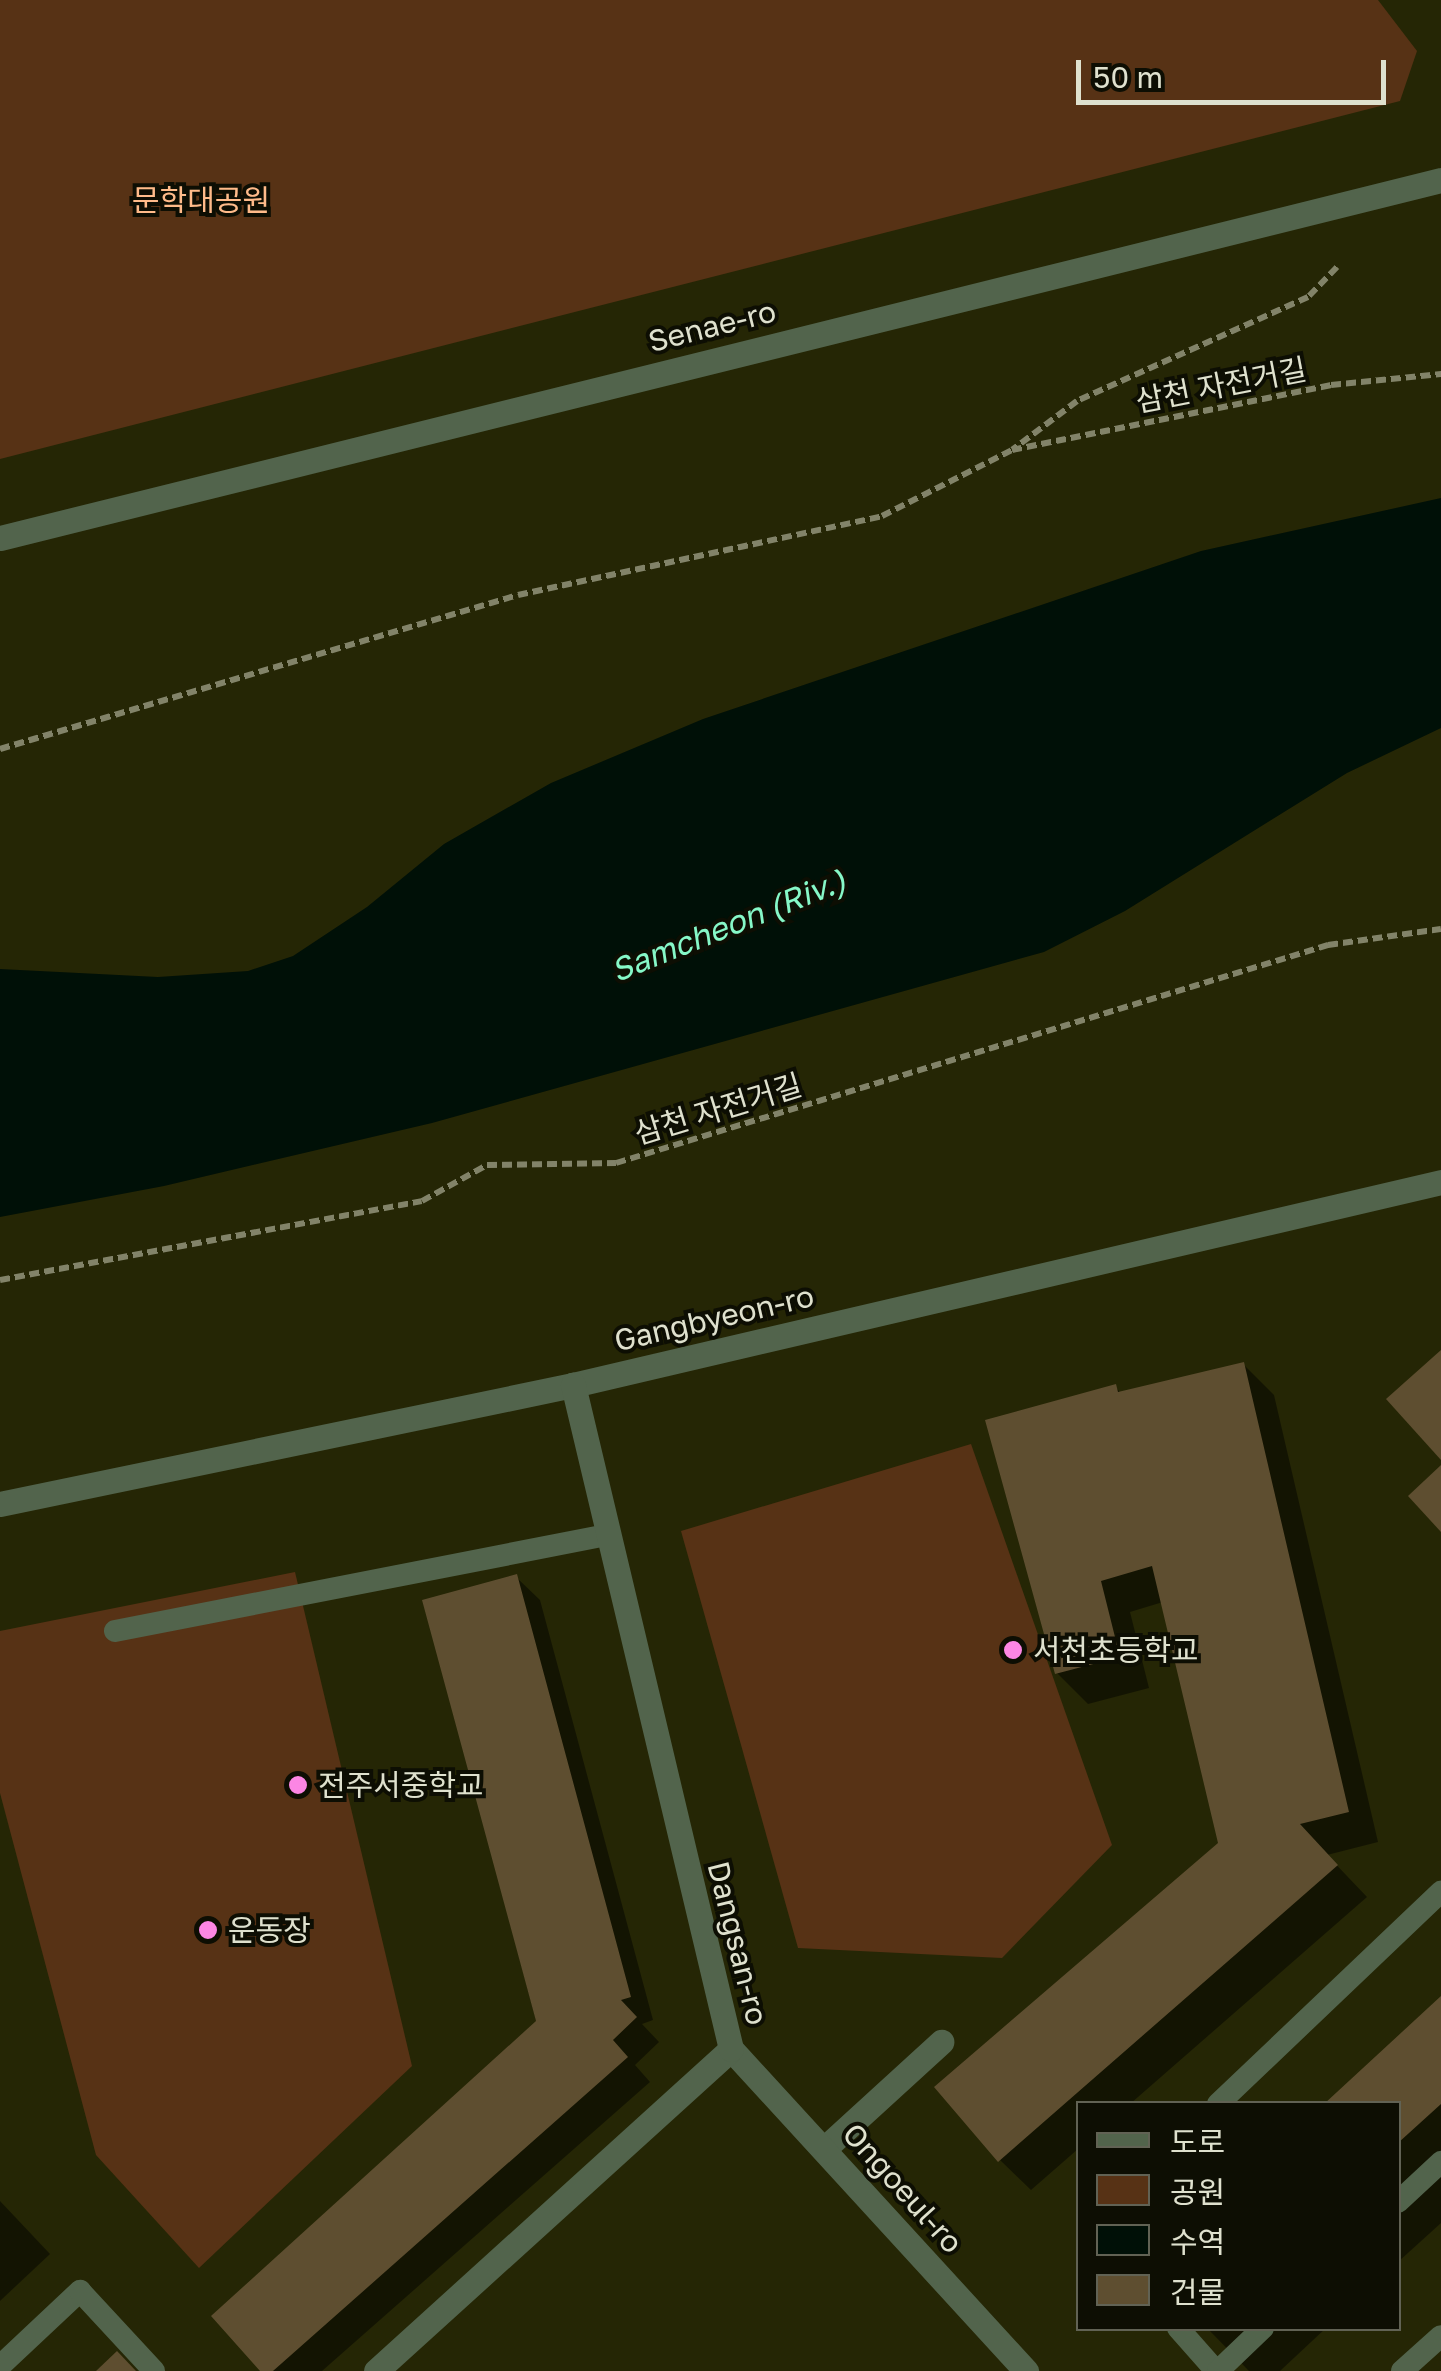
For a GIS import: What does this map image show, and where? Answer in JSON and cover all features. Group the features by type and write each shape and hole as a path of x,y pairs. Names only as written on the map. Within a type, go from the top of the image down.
{"street":[{"path":"1430,183 1441,156"},
{"name":"Senae-ro","path":"0,538 1430,183"},
{"name":"Gangbyeon-ro","path":"0,1504 573,1385 1441,1182"},
{"name":"Dangsan-ro","path":"376,2371 731,2049 573,1385"},
{"path":"824,2149 941,2042"},
{"name":"Ongoeul-ro","path":"731,2049 1026,2371"}],"lane":[{"path":"115,1631 607,1535"},
{"path":"1221,2101 1441,1892"},
{"path":"1401,2199 1441,2162"},
{"path":"2,2362 80,2291 154,2371"},
{"path":"1181,2331 1217,2371 1260,2331"},
{"path":"1402,2371 1441,2336"}],"path":[{"name":"삼천 자전거길","path":"0,750 518,596 882,516 1012,450 1077,401 1308,297 1338,268"},
{"name":"삼천 자전거길","path":"1012,450 1331,386 1441,374"},
{"name":"삼천 자전거길","path":"0,1280 422,1202 487,1165 616,1163 1328,945 1441,929"}],"green space":[{"name":"문학대공원","path":"0,0 1378,0 1417,51 1400,101 0,459"},
{"path":"971,1444 1112,1845 1002,1958 798,1948 681,1531"},
{"name":"운동장","path":"295,1572 412,2066 199,2268 96,2155 0,1793 0,1631"}],"water":[{"name":"Samcheon (Riv.)","path":"1441,498 1441,728 1347,773 1125,911 1044,952 432,1123 164,1186 0,1217 0,969 158,977 248,971 293,956 367,907 444,844 551,783 703,719 1201,551"}],"building":[{"path":"1441,1350 1441,1460 1386,1399"},
{"path":"1244,1362 1349,1812 1300,1824 1338,1865 998,2162 934,2087 1218,1843 1152,1566 1101,1581 1120,1657 1055,1674 985,1420 1116,1384 1118,1392"},
{"path":"1441,1465 1441,1532 1408,1496"},
{"path":"517,1574 631,1997 621,2000 637,2017 613,2040 628,2057 273,2371 260,2371 211,2316 536,2021 422,1600"},
{"path":"1441,1996 1441,2104 1401,2140 1401,2101 1327,2101"},
{"path":"117,2351 136,2371 96,2371"}],"place":[{"name":"서천초등학교","path":"1013,1650"},
{"name":"전주서중학교","path":"298,1785"},
{"name":"운동장","path":"208,1930"}]}
